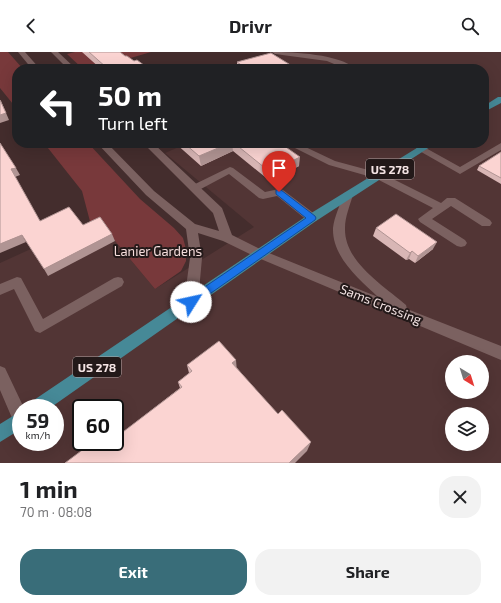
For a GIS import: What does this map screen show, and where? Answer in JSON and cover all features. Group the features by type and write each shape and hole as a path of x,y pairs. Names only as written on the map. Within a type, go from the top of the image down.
{"main road":[{"path":"489,107 501,99"},
{"name":"US 278","path":"50,399 312,218 424,148"},
{"path":"0,434 12,425"}],"street":[{"path":"20,52 31,64"},
{"path":"54,52 67,64"},
{"path":"275,52 312,54 340,64"},
{"path":"421,150 460,171 501,146"},
{"path":"107,148 150,193 191,227 196,258 191,302"},
{"path":"153,148 218,212 226,238"},
{"path":"301,148 332,162 379,176 440,208"},
{"path":"195,188 230,170 263,196 279,192 312,218"},
{"path":"348,195 339,229 342,248 356,268 408,315"},
{"path":"461,243 424,219 451,201 486,222"},
{"name":"Sams Crossing","path":"191,227 226,238 260,254 501,353"},
{"path":"0,290 17,282 40,327 118,282"},
{"path":"0,373 12,399"}],"shaded area":[{"path":"290,52 501,52 501,463 0,463 0,263 88,223 103,224 115,241 155,289 254,227 165,153 176,148 489,148 489,64 251,64"}],"green space":[{"path":"0,52 8,52 19,64 12,64 12,103 0,88"},
{"path":"75,52 151,52 110,64 78,64 67,54"},
{"name":"Lanier Gardens","path":"48,148 93,148 140,199 174,228 183,238 186,249 186,261 181,271 155,289 115,241 103,224 92,229 82,191"}],"building":[{"path":"89,52 120,52 134,61 137,60 142,64 102,64"},
{"path":"271,53 289,64 240,64 237,62"},
{"path":"0,100 6,113 0,115"},
{"path":"0,143 16,168 11,169 40,221 69,207 83,225 100,217 112,234 44,269 22,235 0,244"},
{"path":"190,148 218,148 199,156"},
{"path":"240,148 287,148 300,157 270,172"},
{"path":"501,152 501,178 479,166"},
{"path":"396,214 437,242 418,256 412,251 410,253 376,228"},
{"path":"219,341 236,360 232,363 278,414 282,410 311,442 289,463 65,463 81,451 124,451 124,431 182,387 178,382 192,371 187,365"}],"route":[{"path":"191,302 312,218 279,192"}]}
